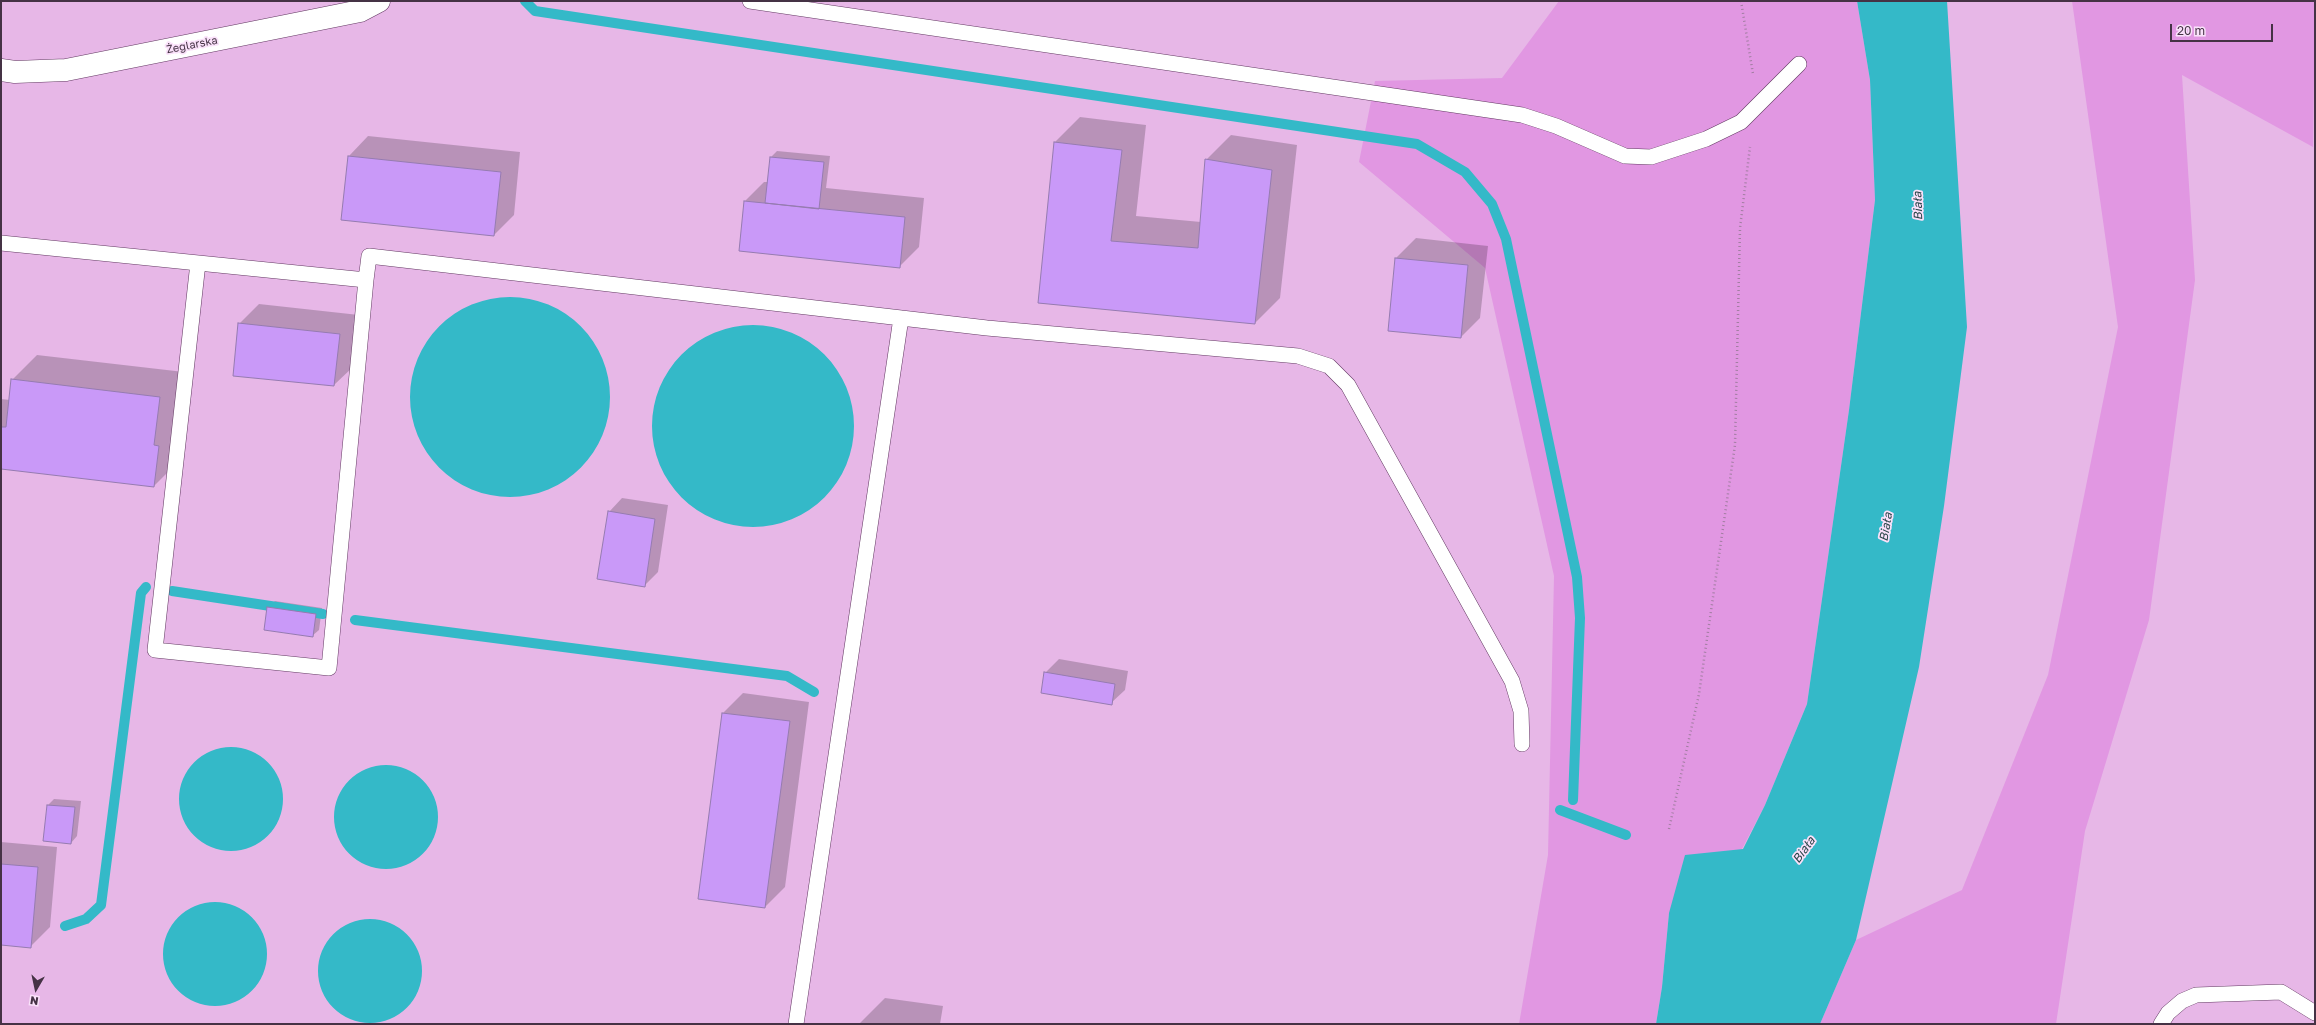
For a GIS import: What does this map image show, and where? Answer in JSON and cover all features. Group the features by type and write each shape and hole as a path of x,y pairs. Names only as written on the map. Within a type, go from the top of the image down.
{"street":[{"name":"Żeglarska","path":"1,70 15,72 66,70 360,11 379,1"}],"lane":[{"path":"750,1 1522,115 1556,126 1625,156 1651,157 1706,139 1741,122 1799,64"},
{"path":"1,243 366,280"},
{"path":"198,263 155,650 329,668 369,256 987,328 1298,356 1329,366 1348,384 1512,681 1521,711 1522,744"},
{"path":"796,1024 901,318"},
{"path":"2161,1024 2168,1013 2182,1001 2196,995 2281,992 2301,1002 2315,1013"}],"path":[{"path":"1669,829 1699,694 1735,445 1740,228 1746,167 1758,105 1741,1"}],"shaded area":[{"path":"1559,1 1857,1 1870,80 1875,200 1849,410 1807,704 1765,805 1742,849 1669,913 1662,987 1656,1024 1519,1024 1548,855 1554,576 1485,268 1359,162 1375,81 1502,78"},
{"path":"2072,1 2315,1 2313,147 2182,75 2195,280 2149,620 2085,831 2056,1024 1820,1024 1856,940 1962,890 2048,675 2118,327"}],"water":[{"name":"Biała","path":"1857,1 1947,1 1967,327 1944,506 1919,667 1856,940 1820,1024 1656,1024 1662,987 1669,913 1685,855 1743,849 1765,805 1807,704 1849,410 1875,200 1870,80"},
{"path":"500,297 520,297 548,304 574,319 588,333 603,359 610,387 610,407 603,435 588,461 574,475 548,490 539,493 520,497 500,497 472,490 446,475 432,461 417,435 414,426 410,407 410,387 417,359 432,333 446,319 472,304 481,301"},
{"path":"743,325 763,325 782,329 801,337 825,354 837,370 846,387 852,406 854,426 852,446 846,465 837,482 825,498 801,515 782,523 763,527 743,527 724,523 705,515 681,498 664,474 656,455 652,436 652,416 656,397 664,378 681,354 705,337 724,329"},
{"path":"231,747 251,751 268,762 279,779 283,799 279,819 268,836 251,847 231,851 211,847 194,836 183,819 179,799 183,779 194,762 211,751"},
{"path":"386,765 406,769 423,780 434,797 438,817 434,837 423,854 406,865 386,869 366,865 349,854 338,837 334,817 338,797 349,780 366,769"},
{"path":"215,902 235,906 244,910 252,917 259,925 263,934 267,954 263,974 259,983 252,991 244,998 235,1002 215,1006 195,1002 186,998 178,991 171,983 167,974 163,954 167,934 171,925 178,917 186,910 195,906"},
{"path":"370,919 390,923 407,934 418,951 422,971 418,991 407,1008 390,1019 370,1023 350,1019 333,1008 322,991 318,971 322,951 333,934 350,923"}],"building":[{"path":"1054,142 1122,150 1111,241 1198,248 1205,159 1272,170 1255,324 1038,303"},
{"path":"348,156 501,172 494,236 341,220"},
{"path":"770,157 824,162 819,209 765,203"},
{"path":"744,201 905,217 900,268 739,251"},
{"path":"1395,258 1468,265 1461,338 1388,331"},
{"path":"238,323 340,334 334,386 233,376"},
{"path":"11,379 160,397 154,445 159,446 154,487 1,469 1,427 6,427"},
{"path":"608,511 655,519 645,587 597,579"},
{"path":"267,607 316,614 313,637 264,630"},
{"path":"1044,672 1115,684 1112,705 1041,693"},
{"path":"722,713 790,721 765,908 698,899"},
{"path":"47,805 75,807 71,844 43,841"},
{"path":"1,864 38,867 31,948 1,945"}],"waterway":[{"path":"525,1 535,11 1417,144 1465,172 1492,204 1506,239 1577,577 1580,618 1573,800"},
{"path":"65,926 86,919 101,905 141,593 146,587"},
{"path":"172,591 323,614"},
{"path":"355,620 787,676 814,692"},
{"path":"1560,810 1626,835"}]}
